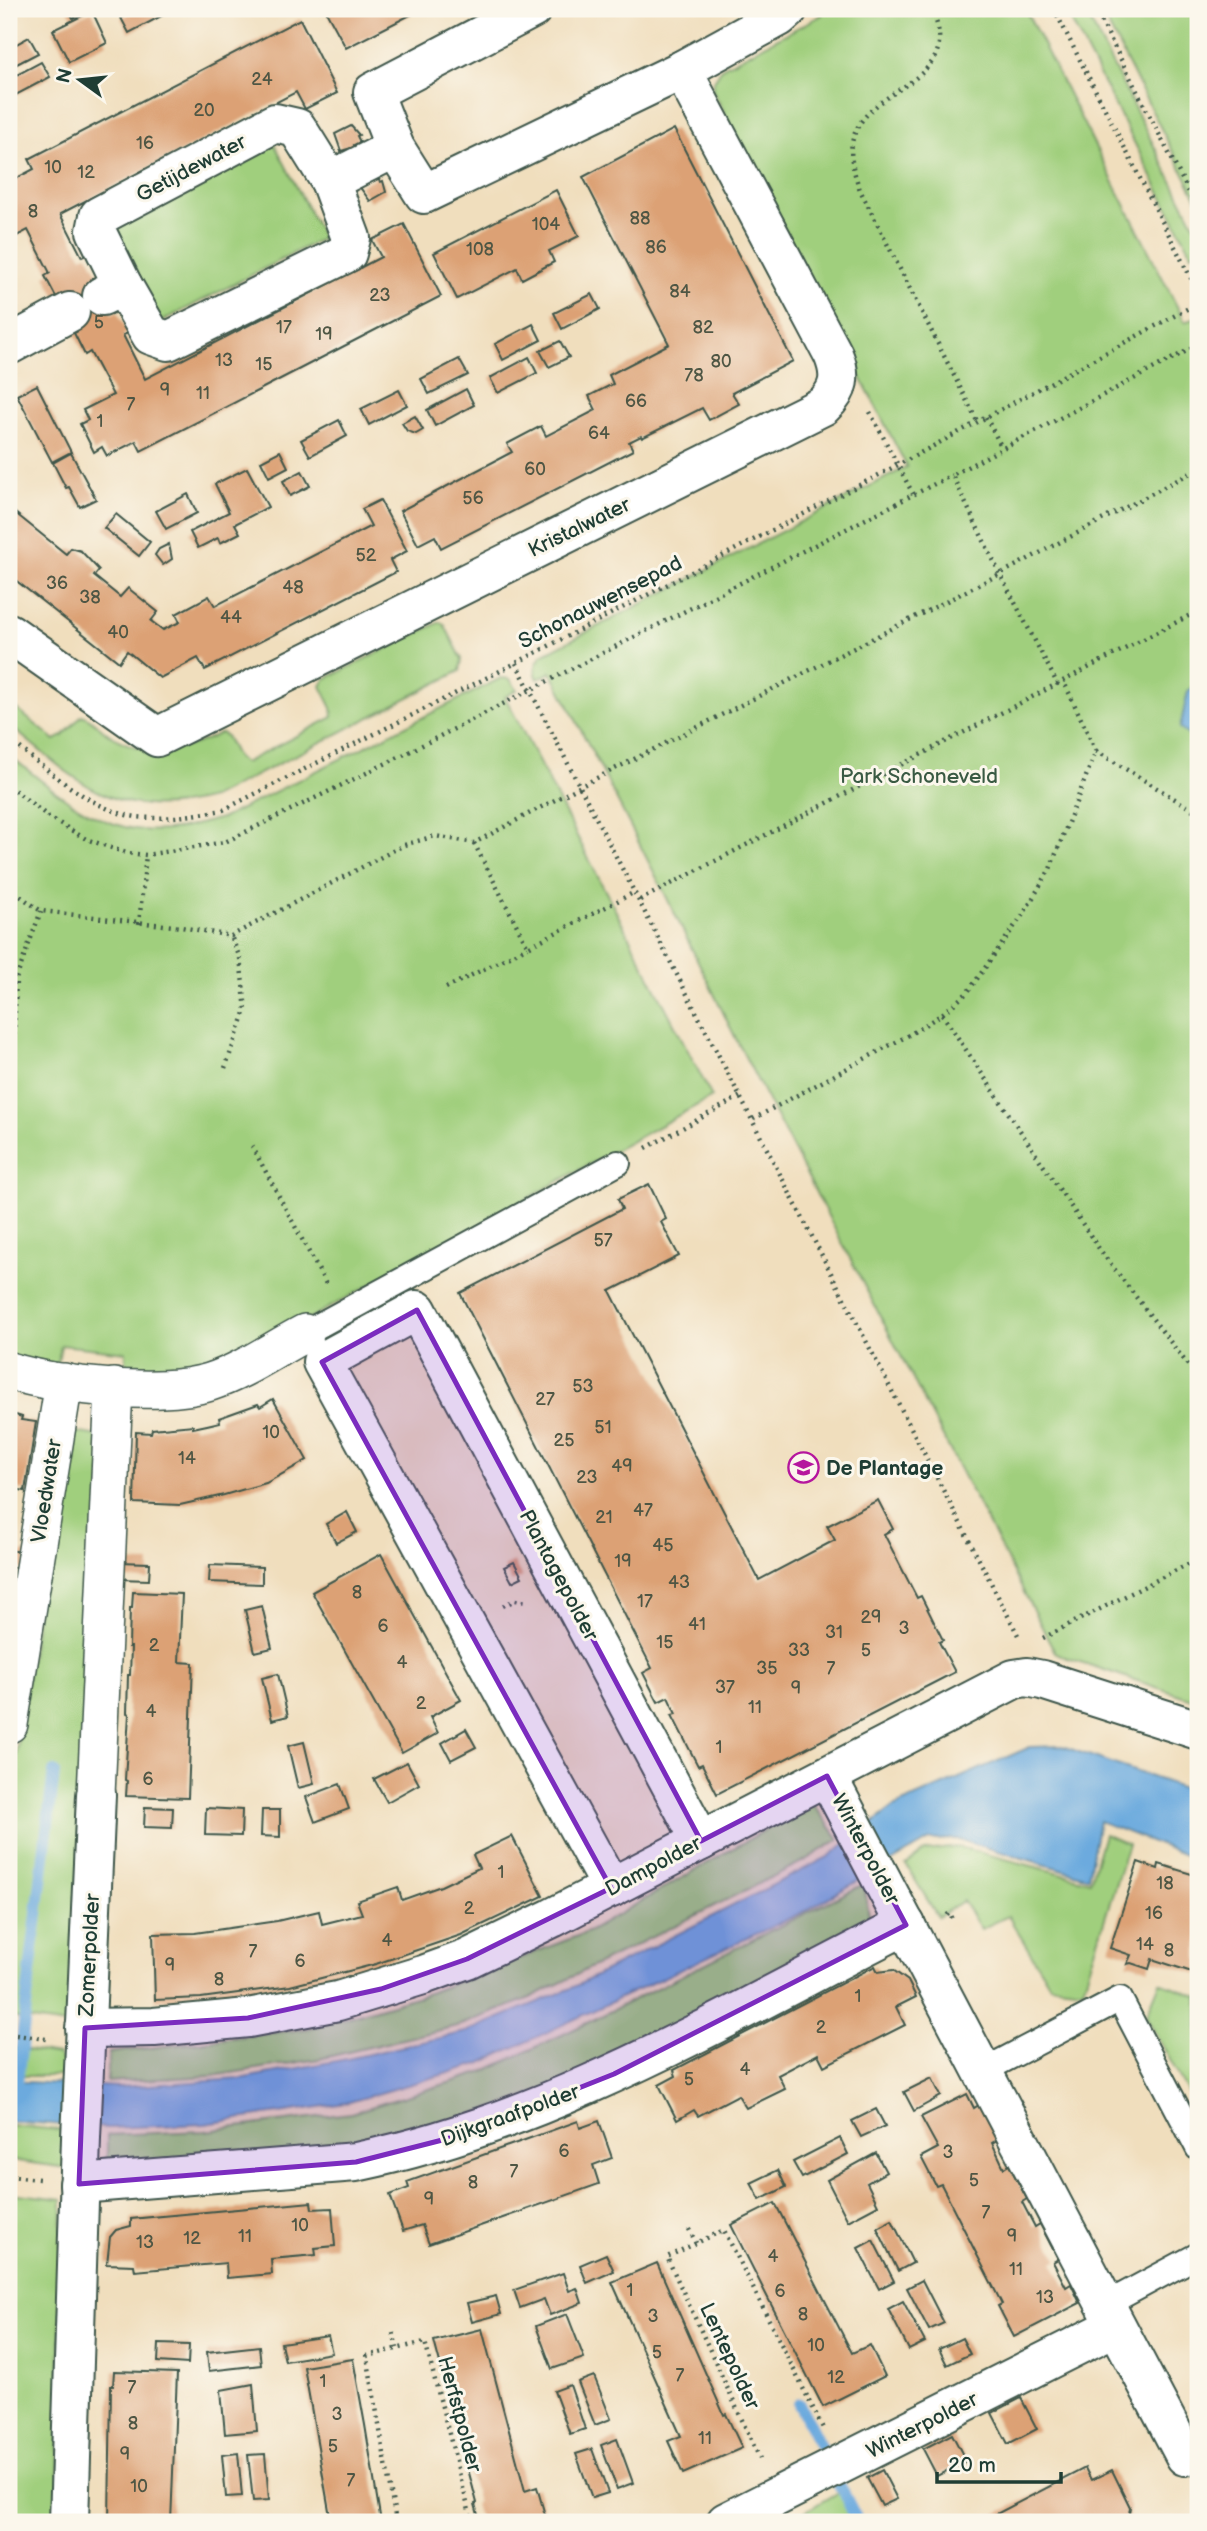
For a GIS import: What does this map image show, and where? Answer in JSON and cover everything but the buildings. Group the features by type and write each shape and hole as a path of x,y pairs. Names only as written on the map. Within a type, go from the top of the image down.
{"street":[{"path":"532,9 373,92 395,148 424,194 682,70 779,17 788,9"},
{"path":"682,70 833,354 839,369 839,384"},
{"name":"Getijdewater","path":"275,123 297,128 330,181 351,238 347,253 168,341 150,335 99,298 96,230 100,216 275,123"},
{"path":"330,181 395,148"},
{"path":"9,345 99,298"},
{"name":"Kristalwater","path":"9,633 158,737 823,406 839,384"},
{"path":"9,1371 64,1382 114,1387 174,1388 202,1384 314,1348 409,1295"},
{"name":"Plantagepolder","path":"409,1295 701,1840"},
{"path":"314,1348 611,1888"},
{"name":"Vloedwater","path":"9,1724 64,1382"},
{"name":"Zomerpolder","path":"69,2522 85,2028 114,1387"},
{"name":"Dampolder","path":"85,2028 204,2024 294,2011 370,1992 467,1959 611,1888 1001,1685 1027,1677 1033,1664 1198,1730"},
{"name":"Winterpolder","path":"827,1776 1185,2456"},
{"name":"Dijkgraafpolder","path":"79,2184 356,2162 458,2136 542,2106 614,2074 906,1925"},
{"name":"Winterpolder","path":"726,2522 841,2466 1111,2316"}],"lane":[{"path":"409,1295 618,1163"},
{"path":"983,2070 1120,1999 1198,2148"},
{"name":"Winterpolder","path":"1111,2316 1198,2255"}],"path":[{"path":"931,9 940,34 939,46 929,67 866,116 852,142 851,158 860,190 977,421"},
{"path":"1054,9 1198,292"},
{"path":"1095,9 1198,209"},
{"name":"Schonauwensepad","path":"9,739 55,777 93,802 135,817 178,817 223,810 516,663 898,465 1198,303"},
{"path":"9,786 49,817 86,839 126,853 146,855 225,842 393,760 913,495 1198,345"},
{"path":"839,384 862,398 913,495"},
{"path":"986,417 1002,448"},
{"path":"9,888 41,911 181,927 231,936 404,845 435,836 474,843 1198,469"},
{"path":"952,475 1058,685"},
{"path":"640,900 1198,611"},
{"path":"516,663 1033,1664 1198,1559"},
{"path":"1064,682 1096,751 1198,813"},
{"path":"753,1119 909,1035 942,1014 967,993 1024,913 1050,869 1096,751"},
{"path":"474,843 528,947"},
{"path":"139,924 146,855"},
{"path":"446,988 635,892"},
{"path":"15,1041 16,979 41,911"},
{"path":"225,1068 246,1010 240,958 231,936"},
{"path":"942,1014 1100,1250 1198,1378"},
{"path":"618,1163 741,1096"},
{"path":"251,1146 321,1275"},
{"path":"466,1626 515,1600 542,1604 567,1590"},
{"path":"689,2229 696,2243"},
{"name":"Lentepolder","path":"778,2498 667,2257 724,2230 841,2466"},
{"path":"393,2333 397,2348"},
{"name":"Herfstpolder","path":"396,2522 367,2356 425,2342 472,2522"}],"highlighted area":[{"path":"417,1310 701,1841 827,1776 906,1925 614,2074 458,2136 356,2162 79,2184 85,2028 248,2018 381,1989 467,1959 611,1888 322,1362"}],"green space":[{"name":"Park Schoneveld","path":"819,9 1025,9 1185,322 1198,316 1198,1701 1055,1652 739,1045 557,683 551,672 538,679 535,670 542,655 907,467 712,89 723,67 822,15"},
{"path":"1065,9 1084,9 1198,232 1198,250 1192,254"},
{"path":"1100,9 1198,9 1198,201"},
{"path":"274,143 323,238 157,324 108,229"},
{"path":"440,622 444,624 462,659 460,671 212,798 178,804 149,805 123,801 100,793 57,764 9,725 9,703 55,740 63,736 82,715 128,744 154,751 180,748 221,733 226,736 237,758 244,763 333,717 332,708 321,686 325,679"},
{"path":"501,678 510,679 517,690 505,697 712,1097 223,1366 126,1379 126,1352 61,1345 56,1372 9,1364 9,755 65,798 106,821 151,831 182,828 223,818"},
{"path":"64,1430 104,1437 74,2026 9,2017 9,1804"},
{"path":"812,1803 839,1839 804,1861 530,1998 461,2025 319,2059 212,2076 107,2082 109,2053 312,2028 426,1994 588,1932"},
{"path":"1104,1834 1128,1844 1083,1989 1050,1985 1008,1916 981,1929 963,1901 938,1917 906,1865 925,1851 959,1847 1090,1881"},
{"path":"864,1884 869,1916 624,2061 501,2106 339,2152 107,2168 107,2135 205,2131 351,2113 481,2073"},
{"path":"1160,1982 1198,1996 1198,2111 1146,2016"},
{"path":"9,2047 58,2055 70,2076 9,2076"},
{"path":"9,2125 68,2131 68,2168 9,2160"},
{"path":"9,2193 62,2199 58,2522 9,2522"},
{"path":"845,2488 862,2522 804,2522 801,2514"}],"water":[{"path":"1198,684 1198,743 1180,728 1188,691"},
{"path":"1062,1746 1198,1793 1198,1860 1099,1821 1088,1877 957,1839 930,1840 805,1911 479,2064 346,2103 205,2124 108,2128 9,2121 9,2081 119,2087 239,2079 347,2059 466,2032 572,1988 828,1857 895,1806 1030,1747"}],"waterway":[{"path":"17,2082 54,1772"},
{"path":"799,2404 858,2522"}],"place":[{"name":"De Plantage","path":"803,1468"}]}
